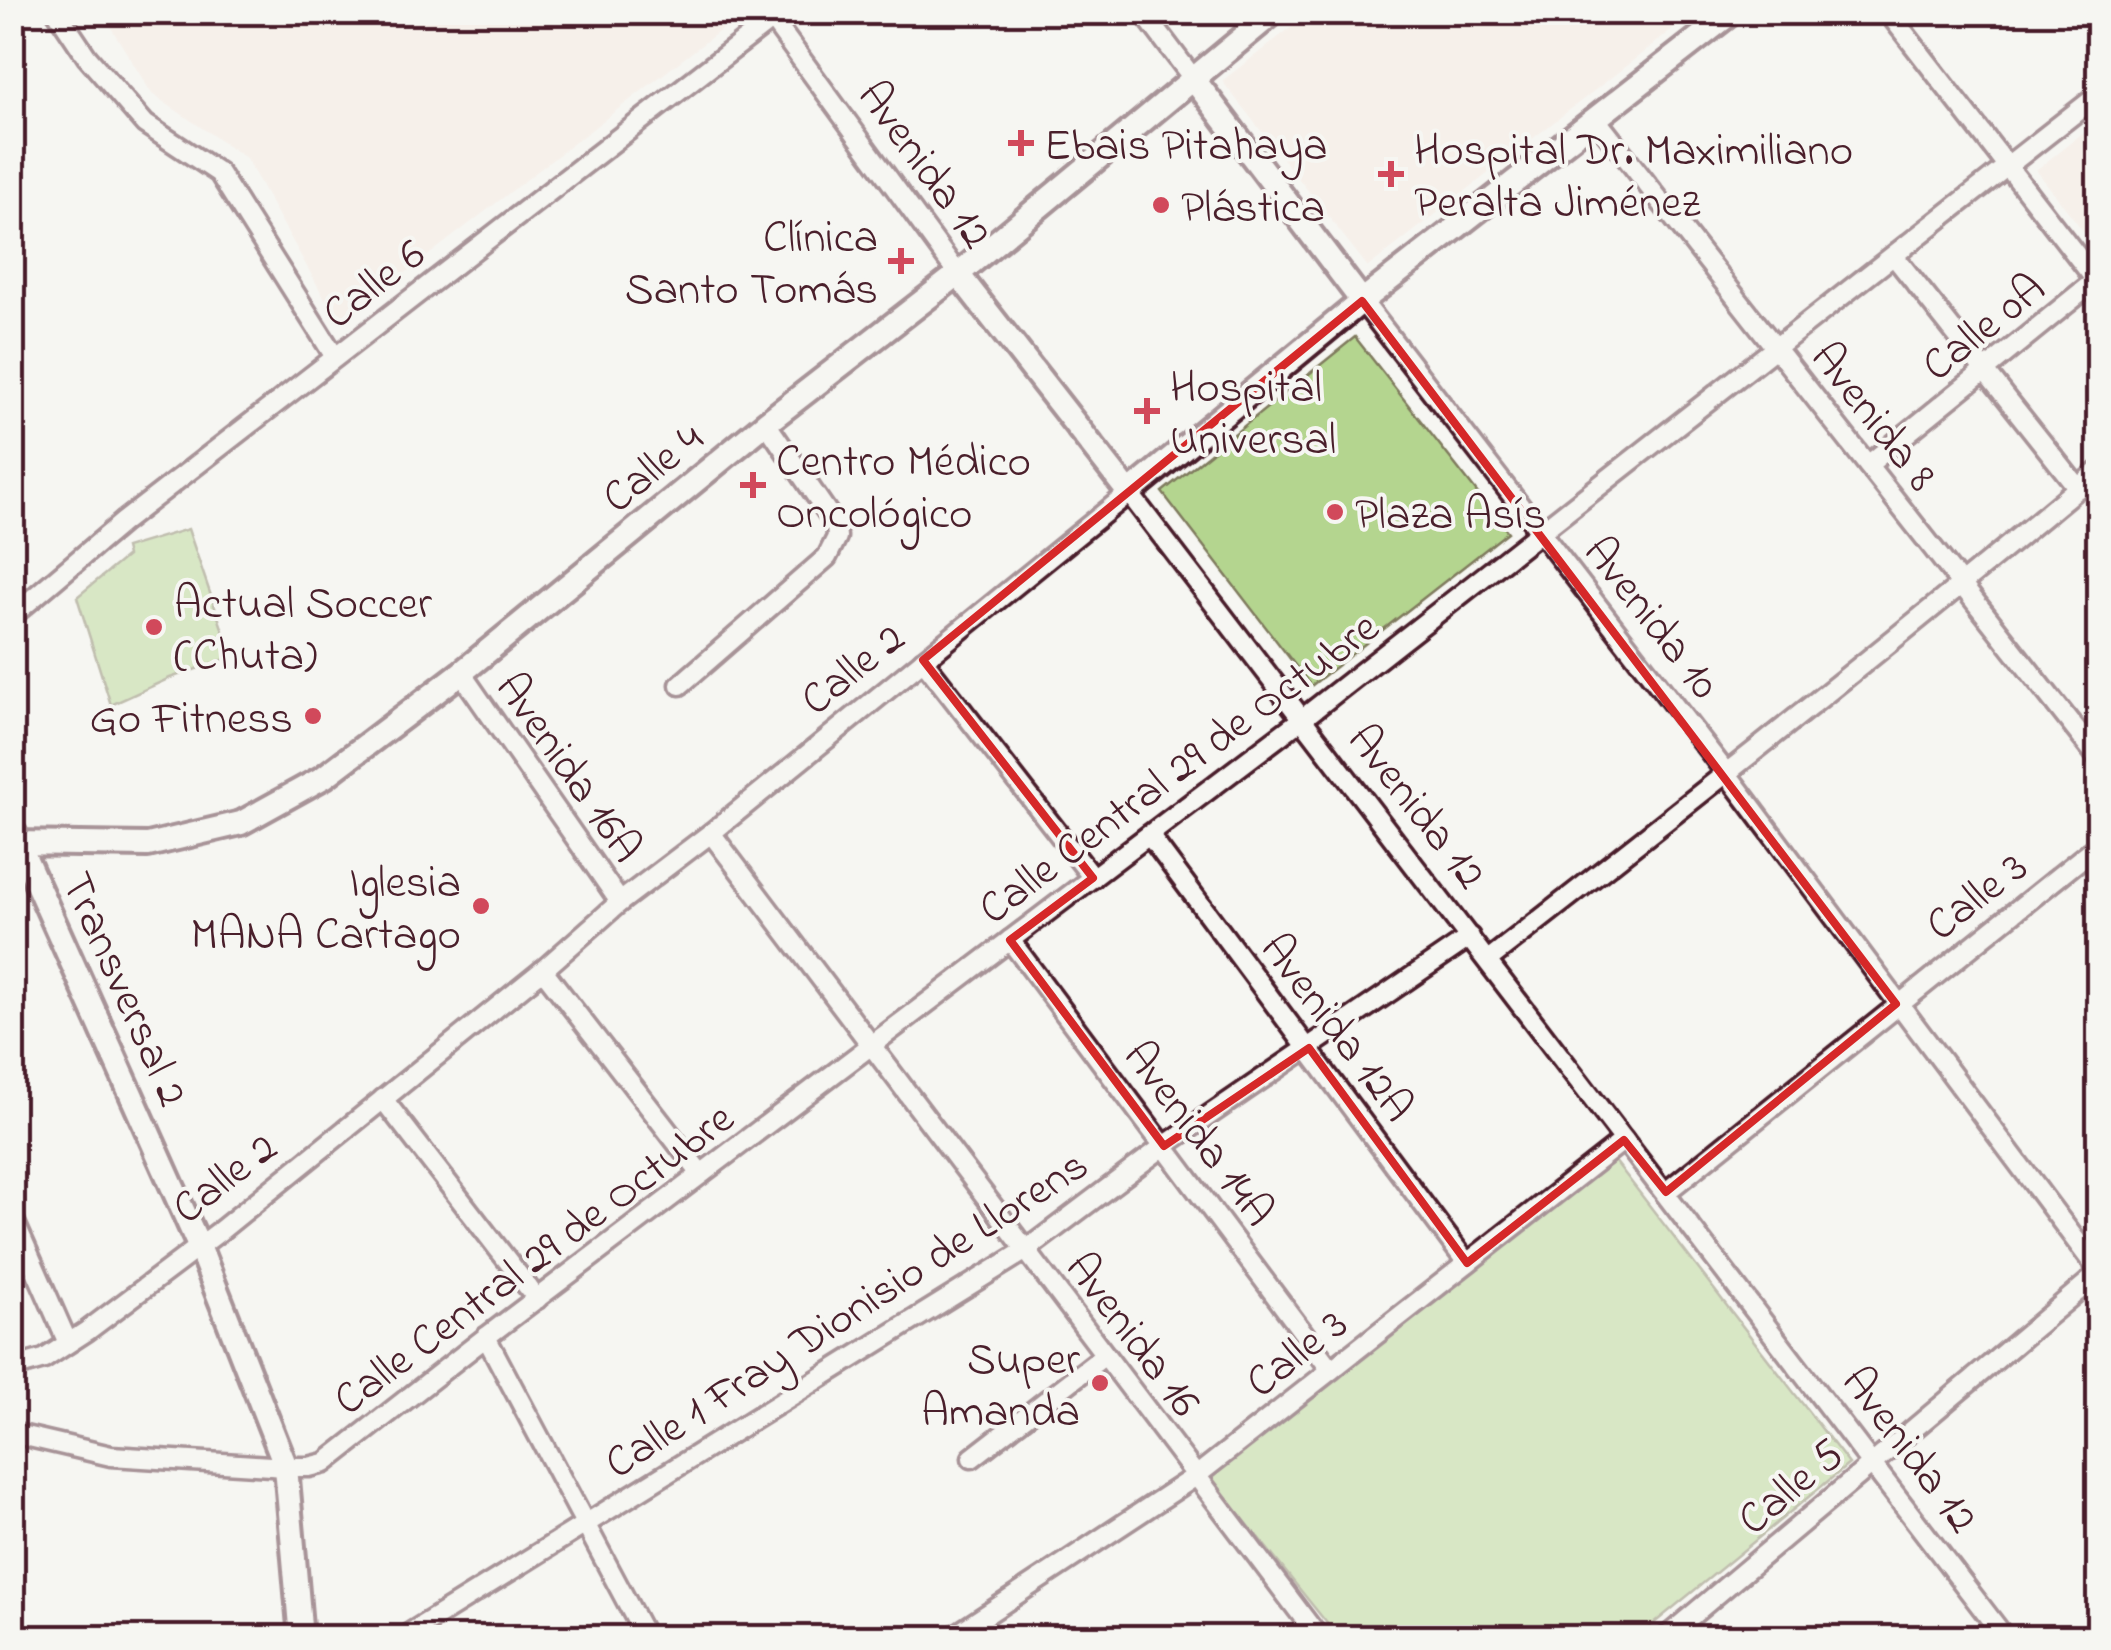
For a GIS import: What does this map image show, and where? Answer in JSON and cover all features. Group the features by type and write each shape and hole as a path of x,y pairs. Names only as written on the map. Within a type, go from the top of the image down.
{"street":[{"path":"57,12 87,57 145,124 219,173 336,357"},
{"name":"Avenida 10","path":"1143,12 1539,534 1727,774 2098,1272"},
{"name":"Calle 4","path":"15,838 148,846 241,823 324,777 461,673 766,424 958,274 1274,12"},
{"name":"Calle 2","path":"12,1368 44,1358 68,1344 199,1246 1362,301 1732,12"},
{"path":"1888,12 2097,282"},
{"name":"Calle 6","path":"12,616 122,522 777,16"},
{"name":"Avenida 12","path":"777,16 958,274 1470,936 2005,1638"},
{"name":"Calle Central 29 de Octubre","path":"12,1433 111,1456 309,1467 325,1463 1302,719 2098,95"},
{"name":"Avenida 8","path":"1595,118 2098,758"},
{"path":"1894,256 2078,488"},
{"name":"Calle 0A","path":"1868,466 2097,282"},
{"path":"680,685 827,557 837,537 836,525 766,424"},
{"path":"1488,960 1963,585 2098,471"},
{"path":"923,660 1093,878"},
{"name":"Avenida 16A","path":"461,673 620,902"},
{"name":"Avenida 16","path":"712,833 1319,1638"},
{"name":"Avenida 12A","path":"1149,835 1467,1263"},
{"name":"Transversal 2","path":"15,838 199,1246 286,1466 301,1638"},
{"name":"Calle 3","path":"1666,1192 2098,845"},
{"name":"Calle 1 Fray Dionisio de Llorens","path":"402,1638 1026,1250 1164,1146 1470,936"},
{"name":"Avenida 14A","path":"1010,940 1331,1370"},
{"path":"543,970 701,1174"},
{"path":"383,1099 537,1298"},
{"name":"Calle 3","path":"950,1638 1196,1476 1624,1140"},
{"path":"12,1216 68,1344"},
{"name":"Calle 5","path":"1665,1638 2098,1272"},
{"path":"486,1337 646,1638"},
{"path":"972,1458 1105,1355"}],"highlighted area":[{"path":"1362,301 1896,1004 1666,1192 1624,1140 1467,1263 1309,1048 1164,1146 1010,940 1093,878 923,660"}],"shaded area":[{"name":"Hospital Dr. Maximiliano Peralta Jiménez","path":"1311,12 1694,13 1368,267 1222,81"},
{"path":"102,13 743,13 339,324 246,158 152,94"},
{"path":"2098,121 2098,250 2036,170"}],"green space":[{"name":"Plaza Asís","path":"1355,337 1508,532 1311,686 1162,492"},
{"name":"Actual Soccer (Chuta)","path":"188,529 232,657 170,678 111,705 77,597 127,556 125,548"},
{"path":"1615,1161 1849,1464 1636,1638 1338,1637 1209,1476"}],"place":[{"name":"Ebais Pitahaya","path":"1021,143"},
{"name":"Hospital Dr. Maximiliano Peralta Jiménez","path":"1391,174"},
{"name":"Plástica","path":"1161,205"},
{"name":"Clínica Santo Tomás","path":"901,261"},
{"name":"Hospital Universal","path":"1147,411"},
{"name":"Centro Médico Oncológico","path":"753,485"},
{"name":"Plaza Asís","path":"1335,512"},
{"name":"Actual Soccer (Chuta)","path":"154,627"},
{"name":"Go Fitness","path":"313,716"},
{"name":"Iglesia MANA Cartago","path":"481,906"},
{"name":"Super Amanda","path":"1100,1383"}]}
